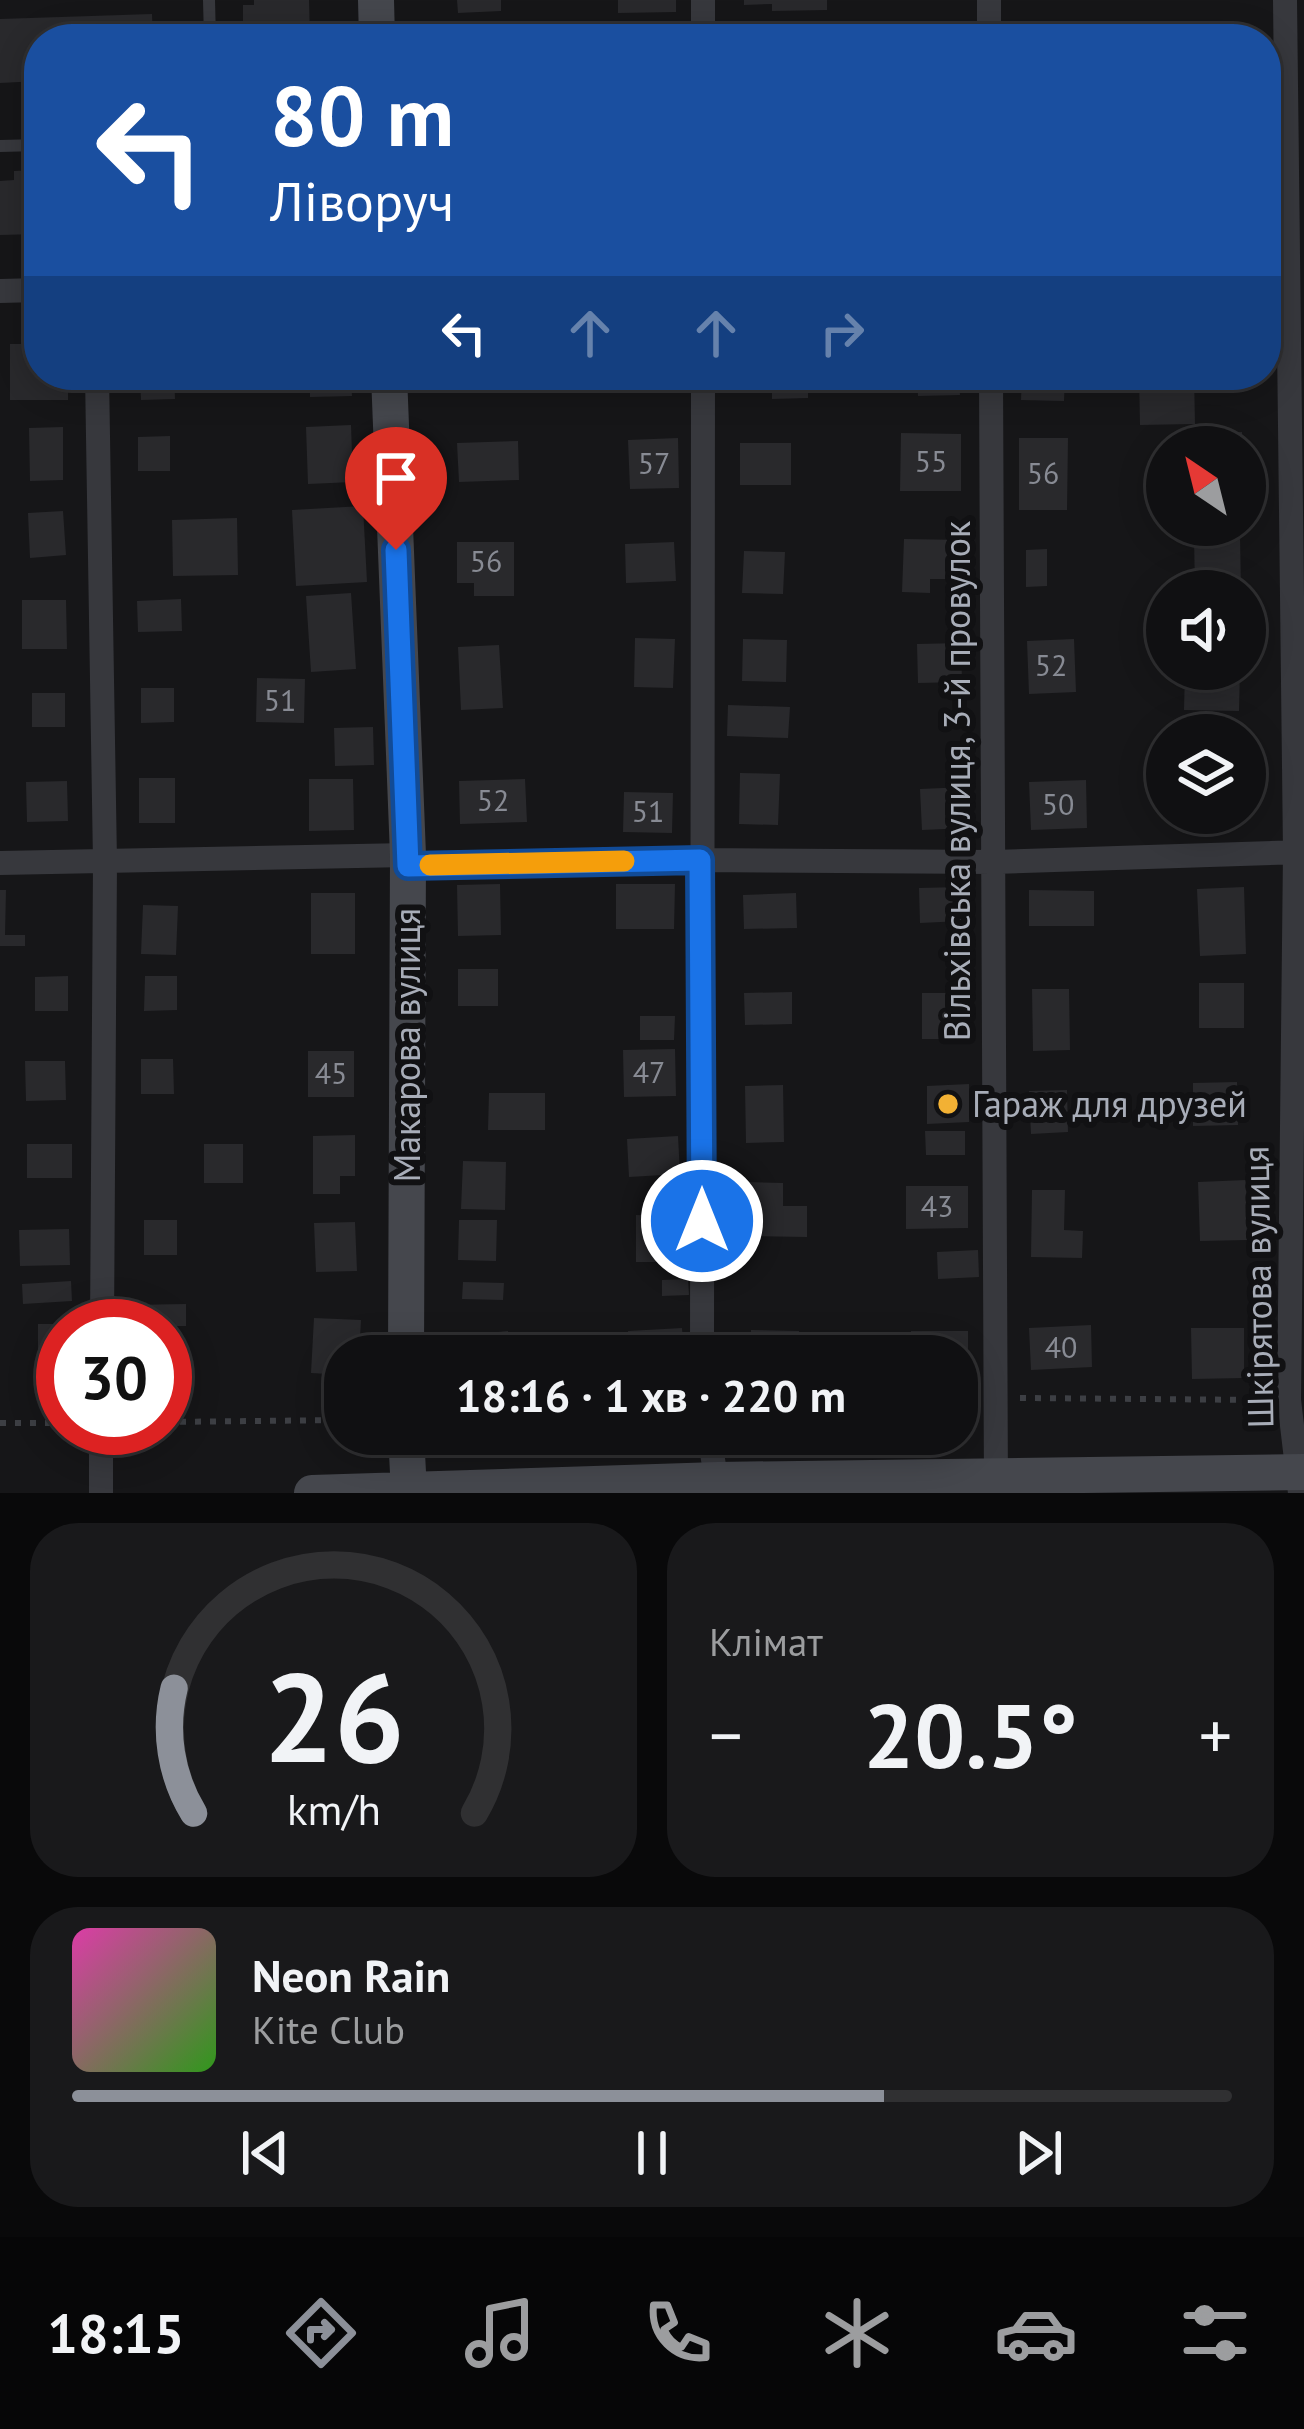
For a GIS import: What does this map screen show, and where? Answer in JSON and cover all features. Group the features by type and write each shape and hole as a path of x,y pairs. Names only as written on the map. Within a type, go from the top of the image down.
{"street":[{"name":"Шкірятова вулиця","path":"1285,0 1299,852 1289,1400 1302,1479"},
{"path":"97,390 105,862 102,1299"},
{"name":"Макарова вулиця","path":"390,390 408,860 406,1335"},
{"path":"702,1335 703,390"},
{"name":"Вільхівська вулиця, 3-й провулок","path":"991,390 996,1484"},
{"path":"0,863 993,862 1299,852"},
{"path":"101,1455 101,1493"},
{"path":"407,1455 409,1493"},
{"path":"713,1455 718,1486"},
{"path":"312,1493 1302,1479"}],"path":[{"path":"995,1398 1289,1400"},
{"path":"192,1422 324,1420"},
{"path":"0,1423 36,1423"}],"building":[{"path":"254,0 309,0 310,24 243,24 243,5 254,5"},
{"path":"457,0 501,0 501,11 458,13"},
{"path":"618,0 676,0 676,12 618,13"},
{"path":"744,0 827,0 827,10 772,11 772,4 744,5"},
{"path":"152,14 152,24 24,24 24,82 0,83 0,19"},
{"path":"14,171 24,171 24,234 0,235 0,181 14,180"},
{"path":"10,344 24,344 24,390 68,390 68,400 10,400"},
{"path":"141,390 175,390 175,399 141,400"},
{"path":"310,390 352,390 352,396 310,397"},
{"path":"772,390 808,390 808,398 772,399"},
{"path":"918,390 960,390 960,395 918,396"},
{"path":"1021,390 1064,390 1064,401 1021,400"},
{"path":"1139,390 1194,390 1195,424 1140,425"},
{"path":"351,425 353,482 308,484 306,427"},
{"path":"63,427 63,480 30,481 29,428"},
{"path":"901,433 961,434 961,491 900,491"},
{"path":"170,436 170,471 138,471 138,437"},
{"path":"678,438 679,488 630,489 628,440"},
{"path":"1019,438 1068,438 1067,510 1019,510"},
{"path":"518,441 519,480 459,482 457,443"},
{"path":"740,443 791,443 791,485 740,485"},
{"path":"363,506 367,582 296,586 292,510"},
{"path":"63,511 66,555 30,558 28,513"},
{"path":"237,518 238,575 173,576 172,520"},
{"path":"904,539 963,540 962,579 930,579 930,593 902,592"},
{"path":"457,542 514,542 514,596 474,596 474,583 457,583"},
{"path":"674,542 676,581 626,583 625,544"},
{"path":"1194,546 1240,546 1241,570 1195,570"},
{"path":"1047,549 1047,586 1026,587 1026,550"},
{"path":"744,551 785,552 783,594 742,593"},
{"path":"351,593 356,669 311,672 306,596"},
{"path":"181,599 182,631 138,632 137,601"},
{"path":"22,600 66,600 67,649 22,649"},
{"path":"635,638 675,639 673,688 634,687"},
{"path":"743,639 787,640 786,682 742,681"},
{"path":"1074,639 1076,692 1029,694 1027,641"},
{"path":"961,643 962,682 918,683 917,644"},
{"path":"499,645 503,708 461,710 458,647"},
{"path":"257,678 305,679 304,723 256,722"},
{"path":"141,688 174,688 174,722 141,723"},
{"path":"1184,690 1240,690 1239,711 1184,710"},
{"path":"32,693 65,693 65,727 32,727"},
{"path":"728,705 790,707 788,738 727,736"},
{"path":"373,727 374,765 335,766 334,728"},
{"path":"740,773 780,774 778,825 739,824"},
{"path":"139,778 175,778 175,823 139,823"},
{"path":"309,779 353,779 354,830 309,831"},
{"path":"525,779 527,822 460,824 459,781"},
{"path":"1086,780 1087,828 1031,830 1029,782"},
{"path":"67,781 68,821 27,822 26,782"},
{"path":"966,787 968,828 922,830 920,789"},
{"path":"624,792 673,793 672,833 623,832"},
{"path":"500,884 501,935 458,936 457,885"},
{"path":"616,884 675,884 674,929 616,929"},
{"path":"960,887 962,921 920,923 919,888"},
{"path":"1244,887 1246,954 1200,956 1197,889"},
{"path":"0,890 6,890 5,935 25,935 25,946 0,946"},
{"path":"1029,890 1094,891 1094,926 1029,926"},
{"path":"311,893 355,893 355,954 311,954"},
{"path":"796,893 797,928 744,929 743,895"},
{"path":"143,905 178,906 176,955 141,954"},
{"path":"458,969 498,969 498,1006 458,1006"},
{"path":"68,976 68,1011 35,1011 35,977"},
{"path":"145,976 177,976 177,1010 144,1011"},
{"path":"1199,983 1244,983 1244,1028 1199,1028"},
{"path":"1032,989 1069,989 1070,1050 1033,1051"},
{"path":"792,992 792,1024 745,1025 744,993"},
{"path":"922,993 965,993 965,1039 922,1039"},
{"path":"640,1016 675,1016 674,1040 640,1040"},
{"path":"675,1049 676,1096 624,1097 623,1050"},
{"path":"308,1051 354,1051 354,1097 308,1097"},
{"path":"141,1059 173,1059 174,1094 141,1094"},
{"path":"25,1061 65,1061 66,1100 26,1101"},
{"path":"1237,1082 1238,1125 1193,1126 1193,1083"},
{"name":"Гараж для друзей","path":"969,1084 969,1122 927,1124 927,1086"},
{"path":"783,1085 784,1142 746,1143 745,1086"},
{"path":"1067,1090 1068,1132 1031,1134 1029,1091"},
{"path":"489,1093 545,1093 545,1130 488,1130"},
{"path":"925,1131 965,1131 965,1155 926,1155"},
{"path":"355,1135 355,1176 340,1176 340,1194 313,1194 313,1136"},
{"path":"678,1136 680,1174 629,1177 627,1139"},
{"path":"27,1144 72,1144 72,1178 27,1178"},
{"path":"204,1144 243,1144 243,1183 204,1183"},
{"path":"463,1161 506,1162 505,1210 461,1209"},
{"path":"1246,1180 1247,1240 1200,1241 1198,1182"},
{"path":"746,1182 783,1183 783,1206 807,1206 807,1237 746,1236"},
{"path":"906,1186 968,1186 968,1228 906,1229"},
{"path":"1032,1190 1065,1190 1064,1230 1083,1231 1082,1258 1031,1257"},
{"path":"636,1215 679,1216 678,1262 636,1262"},
{"path":"144,1220 177,1220 177,1255 144,1255"},
{"path":"459,1220 497,1220 496,1261 458,1260"},
{"path":"355,1222 357,1271 316,1272 314,1223"},
{"path":"69,1229 70,1265 20,1266 19,1230"},
{"path":"978,1250 979,1277 938,1279 937,1252"},
{"path":"688,1279 689,1295 662,1296 662,1280"},
{"path":"71,1281 72,1299 36,1299 36,1303 23,1304 22,1284"},
{"path":"463,1282 504,1283 503,1300 462,1299"},
{"path":"314,1318 361,1320 360,1335 324,1335 324,1374 311,1373"},
{"path":"1091,1325 1092,1367 1031,1370 1029,1328"},
{"path":"682,1328 682,1335 628,1335 628,1331"},
{"path":"1191,1328 1244,1328 1244,1378 1192,1379"},
{"path":"751,1330 799,1331 799,1335 751,1335"},
{"path":"911,1331 968,1331 968,1335 911,1335"}],"slow traffic":[{"path":"430,865 624,861"}],"place":[{"name":"Гараж для друзей","path":"948,1104"}],"route":[{"path":"396,550 408,866 700,860 702,1221"}]}
